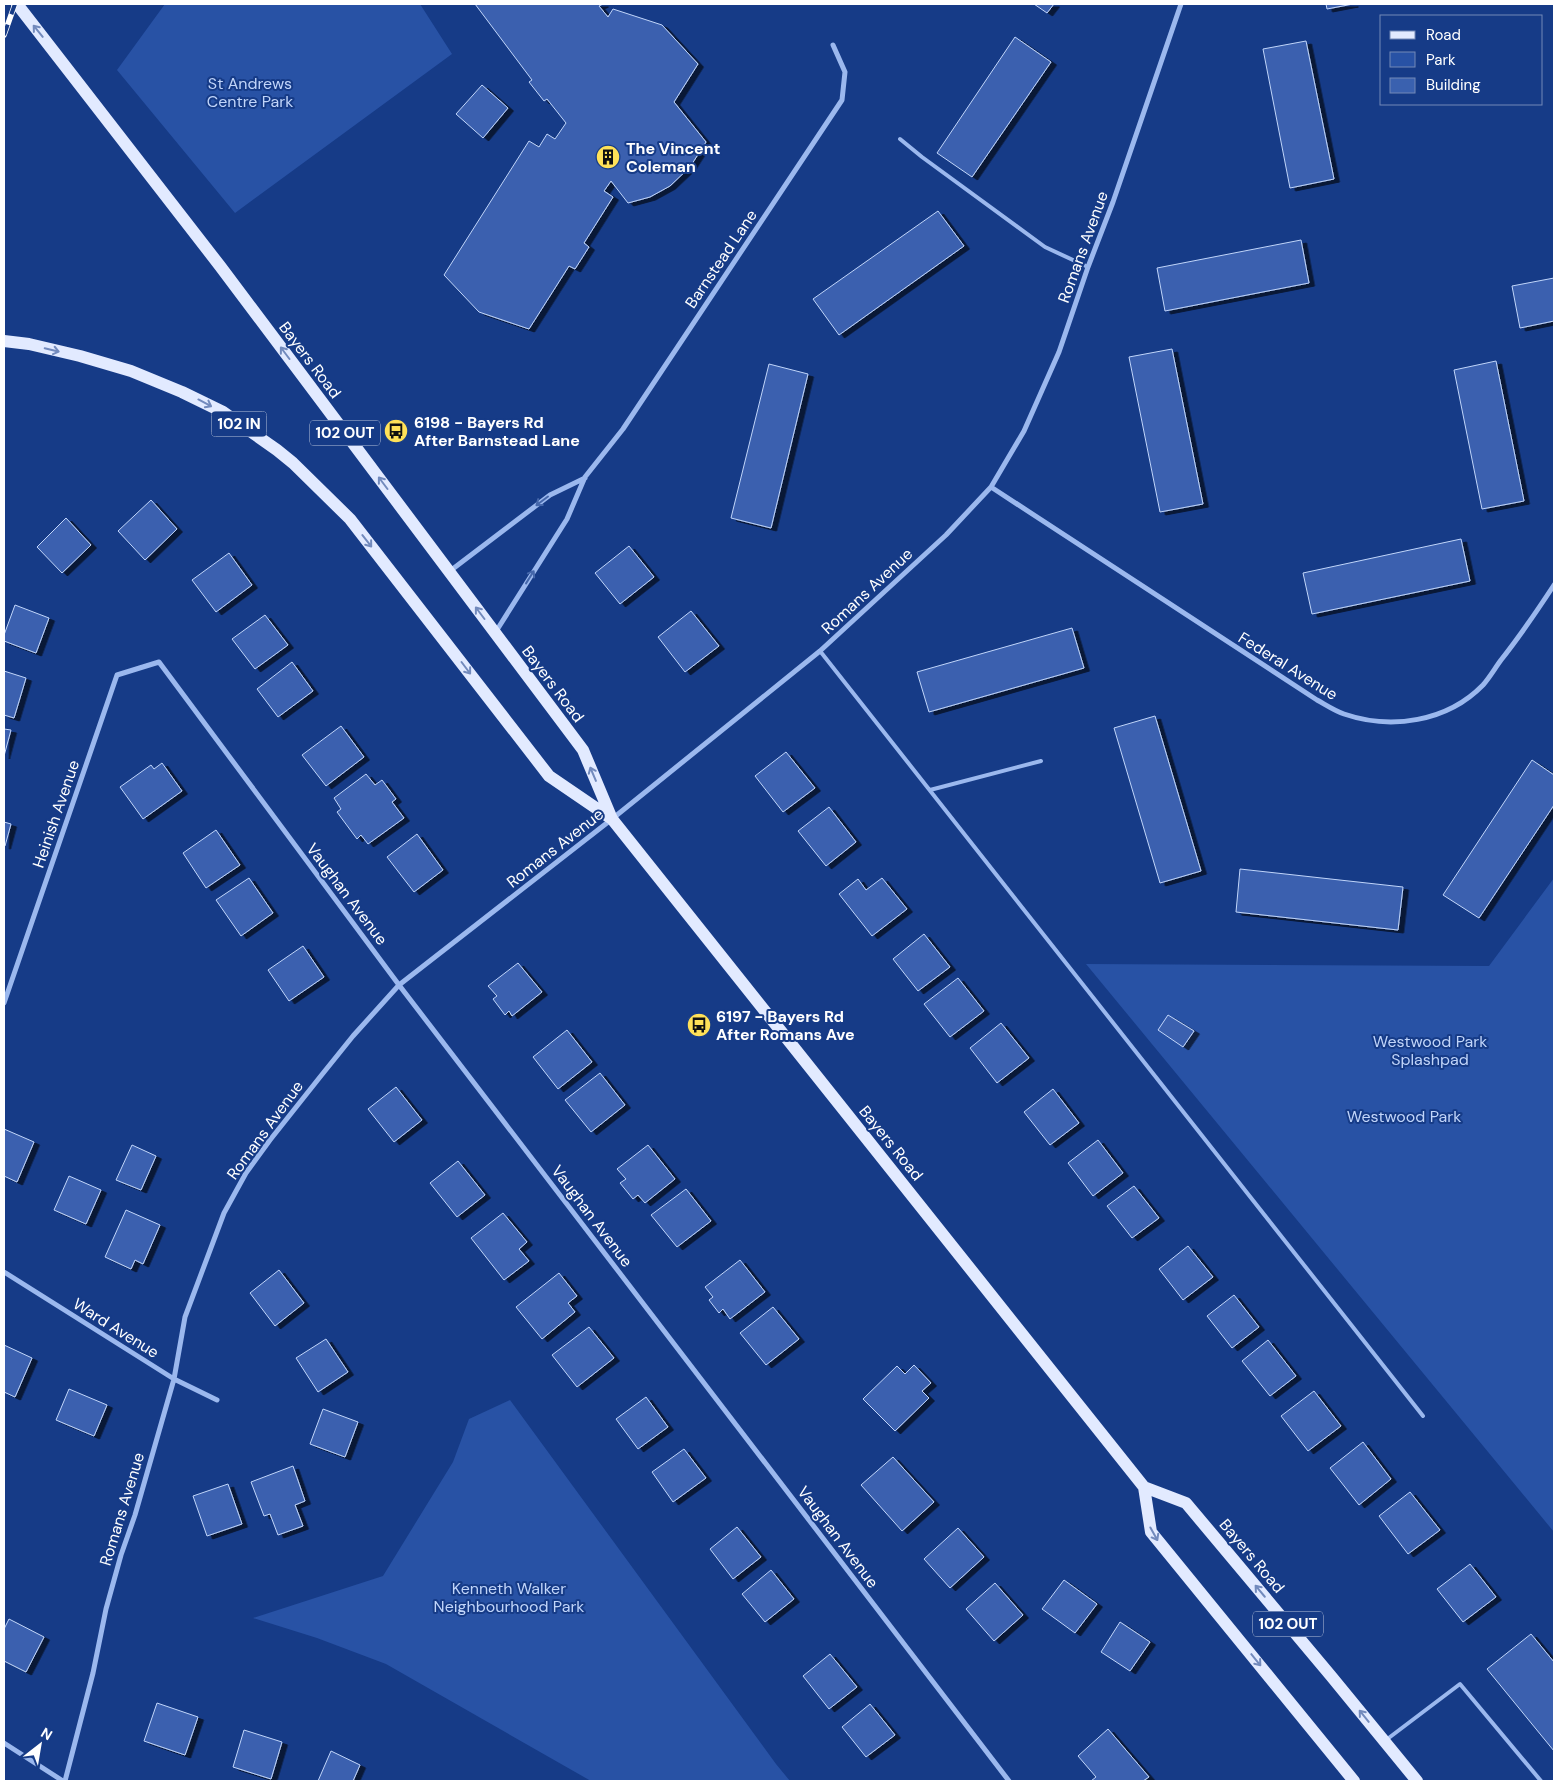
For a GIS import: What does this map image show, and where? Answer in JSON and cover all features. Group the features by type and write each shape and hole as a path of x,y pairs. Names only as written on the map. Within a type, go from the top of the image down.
{"main road":[{"name":"Bayers Road","path":"17,4 226,274 583,750 612,819 1144,1487 1151,1532 1354,1781"},
{"name":"Bayers Road","path":"4,341 29,344 80,356 131,371 182,392 222,412 277,450 293,463 350,520 549,776 612,819"},
{"name":"Bayers Road","path":"1144,1487 1186,1503 1417,1781"}],"street":[{"name":"Romans Avenue","path":"64,1781 93,1673 106,1609 174,1379 185,1317 224,1213 242,1180 270,1140 310,1089 398,984 612,819 820,651 946,534 991,487 1024,431 1058,352 1182,4"},
{"name":"Barnstead Lane","path":"495,633 567,519 585,477 623,430 842,100 846,72 833,45"},
{"name":"Barnstead Lane","path":"449,572 550,495 585,477"},
{"name":"Federal Avenue","path":"991,487 1317,700 1342,714 1388,723 1415,720 1439,714 1461,702 1483,685 1526,628 1554,585"},
{"name":"Vaughan Avenue","path":"159,662 398,984 1009,1781"},
{"name":"Heinish Avenue","path":"4,1003 117,675 159,662"},
{"name":"Ward Avenue","path":"4,1272 174,1379 217,1400"},
{"path":"4,1744 64,1781"}],"lane":[{"path":"900,138 922,157 1044,247 1088,267"},
{"path":"820,651 1423,1416"},
{"path":"930,790 1041,761"},
{"path":"1384,1741 1460,1684 1541,1781"}],"green space":[{"name":"St Andrews Centre Park","path":"165,4 420,4 452,54 235,213 117,70"},
{"name":"Westwood Park","path":"1554,878 1554,1532 1086,964 1489,966"},
{"name":"Kenneth Walker Neighbourhood Park","path":"510,1400 790,1781 591,1781 386,1664 317,1638 253,1618 383,1576 453,1462 469,1419"}],"building":[{"name":"The Vincent Coleman","path":"475,4 603,4 599,6 608,17 613,9 662,25 698,64 674,102 706,142 690,167 670,186 650,197 628,203 611,181 604,191 613,197 584,243 589,247 575,269 569,266 529,329 479,312 444,275 529,141 539,147 547,134 555,139 566,123 547,99 544,101 529,82 532,80"},
{"path":"1034,4 1054,4 1047,13"},
{"path":"1326,4 1353,4 1327,9"},
{"path":"1015,37 1051,62 972,177 937,153"},
{"path":"1306,41 1334,179 1290,188 1263,49"},
{"path":"482,85 508,108 483,138 456,114"},
{"path":"938,211 964,246 839,335 813,299"},
{"path":"1301,240 1309,283 1165,311 1157,268"},
{"path":"1554,278 1554,321 1520,328 1512,286"},
{"path":"1172,349 1203,504 1160,512 1129,357"},
{"path":"1496,361 1524,501 1482,509 1454,370"},
{"path":"769,364 808,374 771,528 731,518"},
{"path":"151,500 177,529 145,560 118,531"},
{"path":"66,518 91,545 62,573 37,547"},
{"path":"1461,539 1470,581 1312,614 1303,573"},
{"path":"629,546 654,577 620,604 595,573"},
{"path":"229,553 252,585 216,612 192,580"},
{"path":"15,605 49,618 36,653 4,641 4,635"},
{"path":"691,611 719,646 685,672 658,637"},
{"path":"265,615 288,645 255,669 232,639"},
{"path":"1072,628 1084,668 929,712 917,672"},
{"path":"292,662 313,691 278,717 257,689"},
{"path":"4,671 26,678 14,718 4,715"},
{"path":"1155,716 1201,871 1160,883 1114,728"},
{"path":"341,726 364,757 326,786 302,755"},
{"path":"4,729 11,730 4,756"},
{"path":"786,752 815,788 783,812 755,776"},
{"path":"1532,760 1554,775 1554,805 1479,918 1443,895"},
{"path":"162,763 182,791 143,819 120,787 151,765 154,769"},
{"path":"366,774 375,785 382,780 396,799 392,802 404,818 368,844 361,835 357,839 337,812 341,809 334,798"},
{"path":"829,807 856,842 826,866 798,831"},
{"path":"4,822 11,824 5,846 4,846"},
{"path":"216,830 240,865 206,888 183,853"},
{"path":"417,834 443,870 414,892 387,857"},
{"path":"1240,869 1403,887 1398,930 1236,912"},
{"path":"249,878 273,913 241,936 216,900"},
{"path":"882,878 907,909 872,936 839,894 858,879 866,890"},
{"path":"924,934 950,967 918,991 893,959"},
{"path":"303,946 324,977 289,1001 268,970"},
{"path":"518,963 542,992 512,1016 509,1011 505,1015 493,999 497,996 488,986"},
{"path":"958,978 984,1011 950,1037 924,1004"},
{"path":"1168,1015 1194,1031 1183,1047 1158,1030"},
{"path":"1001,1023 1029,1058 997,1083 970,1048"},
{"path":"567,1030 592,1062 558,1089 533,1057"},
{"path":"600,1073 625,1105 591,1132 565,1100"},
{"path":"396,1087 422,1120 394,1142 368,1109"},
{"path":"1053,1089 1079,1123 1050,1145 1024,1112"},
{"path":"4,1129 34,1142 17,1182 4,1176"},
{"path":"1098,1140 1123,1173 1093,1196 1068,1163"},
{"path":"132,1145 156,1156 141,1190 116,1180"},
{"path":"648,1145 675,1179 645,1203 638,1195 633,1199 620,1183 626,1179 617,1169"},
{"path":"458,1161 485,1195 457,1217 430,1183"},
{"path":"69,1176 101,1190 86,1224 54,1210"},
{"path":"1134,1186 1159,1218 1132,1238 1107,1206"},
{"path":"686,1189 711,1221 677,1247 651,1215"},
{"path":"126,1210 160,1225 143,1264 135,1260 131,1269 105,1257"},
{"path":"503,1213 527,1242 519,1249 529,1261 504,1280 471,1238"},
{"path":"1188,1246 1213,1277 1183,1300 1159,1269"},
{"path":"740,1260 765,1292 730,1319 723,1309 719,1313 709,1300 713,1297 705,1287"},
{"path":"279,1270 304,1303 275,1326 250,1293"},
{"path":"559,1273 577,1296 568,1303 575,1312 542,1339 516,1307"},
{"path":"1234,1295 1259,1327 1232,1348 1207,1316"},
{"path":"773,1307 799,1339 766,1365 740,1333"},
{"path":"589,1327 614,1358 577,1387 552,1355"},
{"path":"326,1339 348,1372 318,1392 296,1358"},
{"path":"1268,1340 1296,1376 1270,1396 1242,1361"},
{"path":"4,1345 32,1358 15,1397 4,1392"},
{"path":"914,1365 931,1383 922,1391 929,1398 895,1431 863,1399 897,1366 905,1374"},
{"path":"69,1389 107,1405 94,1436 56,1420"},
{"path":"1314,1391 1341,1426 1308,1451 1281,1416"},
{"path":"646,1397 668,1427 638,1449 616,1419"},
{"path":"323,1409 358,1422 345,1457 310,1444"},
{"path":"1363,1442 1391,1479 1359,1505 1330,1468"},
{"path":"684,1449 706,1478 673,1502 652,1472"},
{"path":"893,1457 934,1502 902,1531 861,1485"},
{"path":"293,1466 305,1501 295,1505 303,1526 278,1535 270,1514 264,1516 251,1482"},
{"path":"228,1484 242,1524 207,1536 193,1496"},
{"path":"1410,1492 1440,1530 1408,1554 1379,1516"},
{"path":"737,1527 761,1557 733,1579 710,1549"},
{"path":"958,1528 984,1557 950,1588 924,1559"},
{"path":"1470,1564 1496,1597 1463,1622 1437,1589"},
{"path":"771,1570 794,1599 765,1622 742,1594"},
{"path":"1064,1580 1097,1604 1075,1633 1042,1609"},
{"path":"995,1583 1023,1615 994,1641 966,1609"},
{"path":"9,1619 44,1637 26,1672 4,1661 4,1629"},
{"path":"1120,1622 1150,1642 1130,1671 1101,1652"},
{"path":"1531,1634 1554,1662 1554,1751 1487,1669"},
{"path":"830,1654 857,1687 829,1709 803,1676"},
{"path":"157,1703 198,1717 185,1755 144,1741"},
{"path":"870,1704 895,1735 866,1757 842,1727"},
{"path":"1108,1729 1149,1777 1143,1781 1091,1781 1096,1777 1078,1756"},
{"path":"244,1730 282,1742 271,1779 233,1767"},
{"path":"331,1751 360,1765 353,1781 318,1781"}],"railway":[{"path":"4,35 15,4"}],"place":[{"name":"The Vincent Coleman","path":"608,157"},
{"name":"6198 - Bayers Rd After Barnstead Lane","path":"396,431"},
{"name":"6197 - Bayers Rd After Romans Ave","path":"699,1025"}],"park label":[{"name":"Westwood Park Splashpad","path":"1430,1050"}]}
